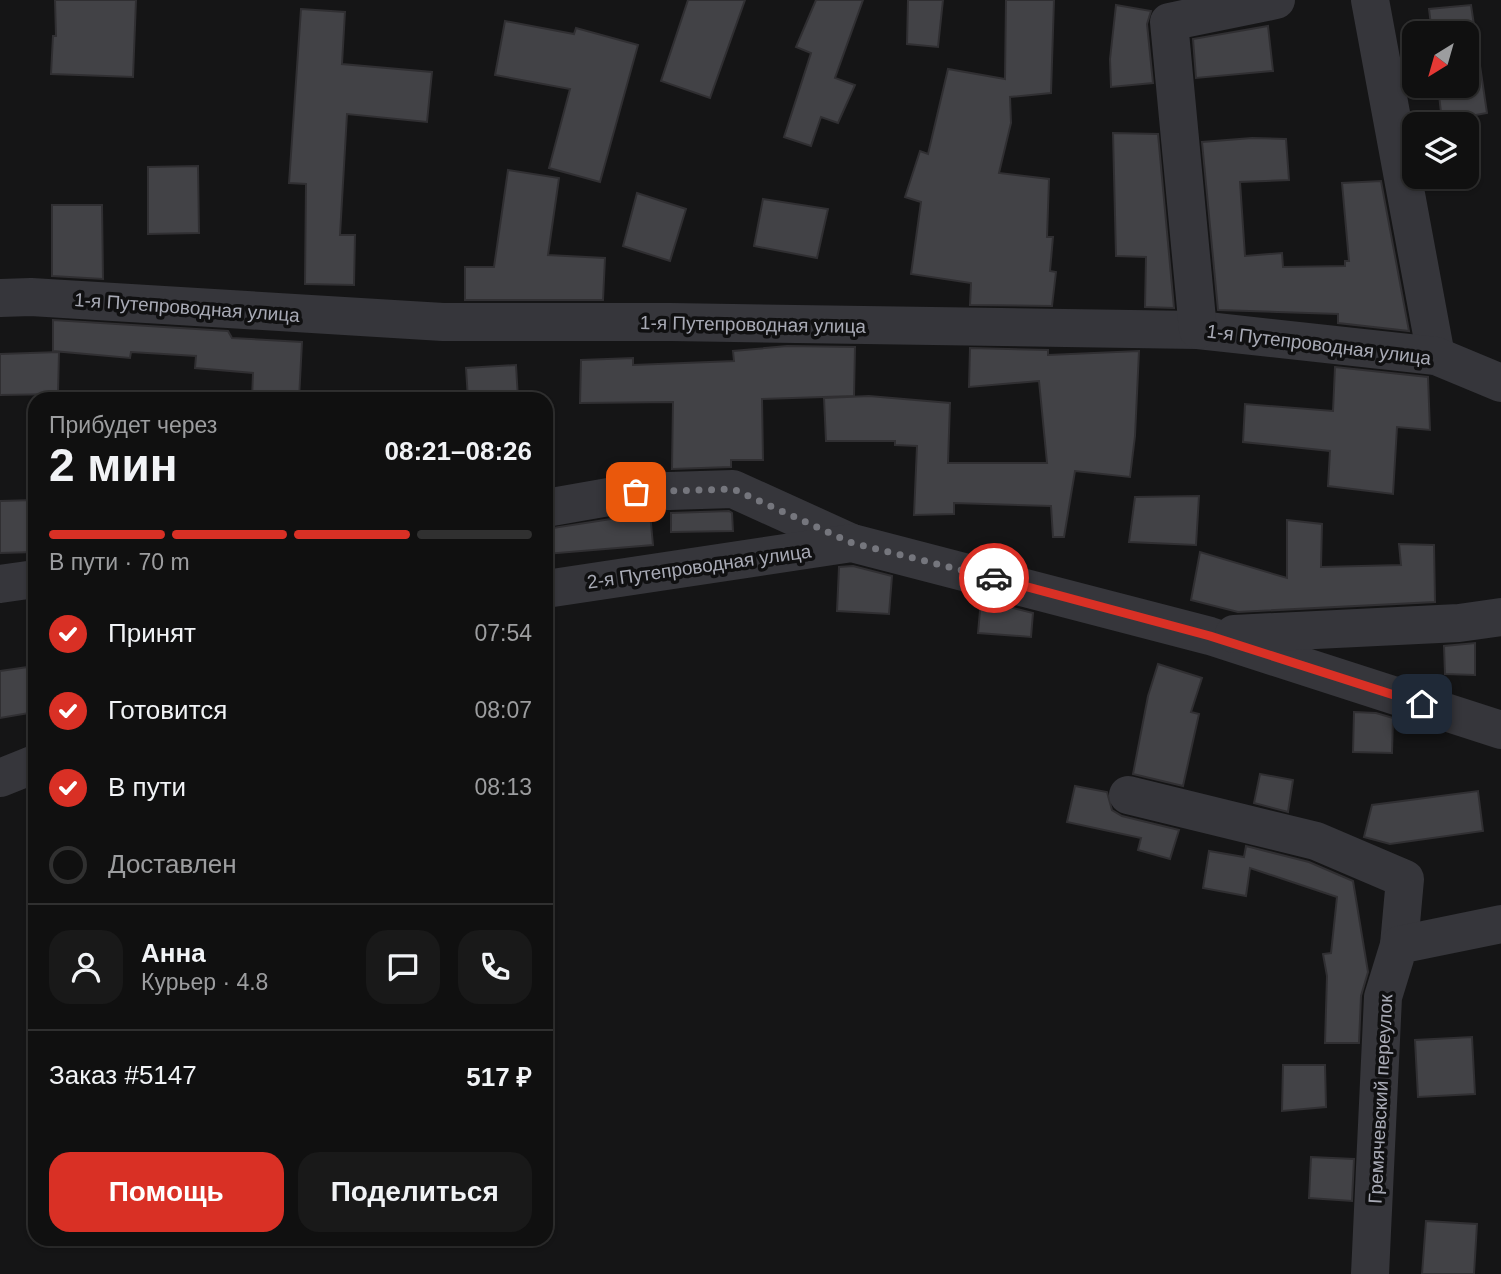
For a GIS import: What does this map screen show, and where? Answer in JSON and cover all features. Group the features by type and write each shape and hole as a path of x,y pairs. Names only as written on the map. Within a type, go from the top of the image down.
{"street":[{"path":"1198,330 1168,11 1276,0"},
{"path":"1370,0 1436,356"},
{"name":"1-я Путепроводная улица","path":"0,298 31,297 443,322 671,322 1198,330 1436,356 1501,383"},
{"name":"2-я Путепроводная улица","path":"553,507 636,492 733,489 852,543 1210,636 1501,730"},
{"name":"2-я Путепроводная улица","path":"553,588 852,543"},
{"path":"0,584 28,580"},
{"path":"1210,636 1459,623 1501,617"},
{"path":"0,778 28,767"},
{"name":"Гремячевский переулок","path":"1128,794 1316,841 1405,879 1399,945 1383,998 1370,1274"},
{"path":"1399,945 1501,924"}],"building":[{"path":"55,0 136,0 133,77 51,74 53,36 56,36"},
{"path":"688,0 745,0 710,98 661,81"},
{"path":"816,0 863,0 835,78 855,85 838,123 821,117 811,146 784,137 811,53 796,47"},
{"path":"908,0 943,0 938,47 907,44"},
{"path":"1006,0 1054,0 1051,93 1010,97 1011,123 999,173 1049,179 1047,237 1053,237 1050,271 1056,272 1052,306 970,305 971,283 911,274 921,202 905,197 920,151 928,154 948,69 1005,79"},
{"path":"1116,5 1151,11 1147,24 1153,83 1111,87 1110,59"},
{"path":"1471,5 1473,21 1430,21 1429,9"},
{"path":"301,9 345,12 342,64 432,72 427,122 347,114 340,235 355,235 354,285 305,284 306,184 289,183"},
{"path":"505,21 574,34 576,28 638,45 600,182 549,168 570,89 495,75"},
{"path":"1268,26 1273,71 1196,78 1193,39"},
{"path":"1479,59 1487,113 1441,112 1439,98 1479,98"},
{"path":"1113,133 1158,134 1174,308 1145,307 1146,257 1116,256"},
{"path":"1252,138 1286,139 1289,180 1240,182 1245,256 1282,253 1283,267 1345,266 1345,261 1349,261 1342,183 1381,181 1409,331 1338,323 1338,314 1218,310 1202,142"},
{"path":"198,166 199,233 148,234 148,167"},
{"path":"508,170 559,178 548,255 605,258 603,300 465,300 465,267 494,267"},
{"path":"637,193 686,209 670,261 623,246"},
{"path":"763,199 828,209 817,258 754,246"},
{"path":"52,205 102,205 103,279 52,276"},
{"path":"53,320 228,331 232,338 302,342 299,392 252,392 253,373 195,368 196,356 131,352 130,358 53,351"},
{"path":"787,346 855,347 854,396 762,399 763,460 731,460 731,467 672,469 673,402 580,403 581,360 633,358 633,365 734,361 733,351"},
{"path":"970,348 1048,350 1048,355 1139,351 1130,477 1075,471 1064,537 1053,537 1051,506 954,503 954,514 914,515 917,446 895,445 895,441 826,441 824,398 869,396 950,403 948,463 1047,463 1039,381 969,387"},
{"path":"59,352 58,392 0,395 0,354"},
{"path":"516,365 518,392 468,392 466,368"},
{"path":"1335,367 1428,377 1430,430 1397,427 1393,494 1328,486 1330,451 1243,442 1245,404 1333,411"},
{"path":"1199,496 1196,545 1129,542 1135,497"},
{"path":"28,500 28,552 0,553 0,501"},
{"path":"650,513 653,545 553,553 553,528"},
{"path":"671,513 732,513 733,531 671,532"},
{"path":"1287,520 1322,524 1321,567 1401,565 1399,544 1434,545 1435,602 1238,612 1191,600 1200,552 1287,578"},
{"path":"853,566 892,576 889,614 837,611 839,567"},
{"path":"981,600 1033,613 1031,637 978,633"},
{"path":"1475,643 1475,675 1445,674 1444,646"},
{"path":"1158,664 1202,678 1191,712 1199,714 1183,786 1133,774 1148,696"},
{"path":"28,667 28,713 0,718 0,671"},
{"path":"1354,712 1376,713 1393,718 1392,753 1353,752"},
{"path":"1260,774 1293,780 1288,812 1254,803"},
{"path":"1075,786 1107,792 1112,810 1122,816 1179,830 1170,859 1138,850 1141,838 1067,822"},
{"path":"1478,791 1483,831 1390,844 1364,837 1372,805"},
{"path":"1246,846 1309,862 1353,881 1368,972 1361,996 1359,1043 1325,1043 1327,976 1323,954 1331,953 1337,897 1250,868 1246,896 1203,888 1209,851 1244,857"},
{"path":"1472,1037 1475,1094 1418,1097 1415,1040"},
{"path":"1283,1065 1325,1065 1326,1107 1282,1111"},
{"path":"1311,1157 1354,1159 1352,1201 1309,1198"},
{"path":"1426,1221 1477,1224 1474,1274 1422,1274"}],"way so far":[{"path":"636,492 733,489 852,543 994,578"}],"route":[{"path":"994,578 1210,636 1422,704"}]}
